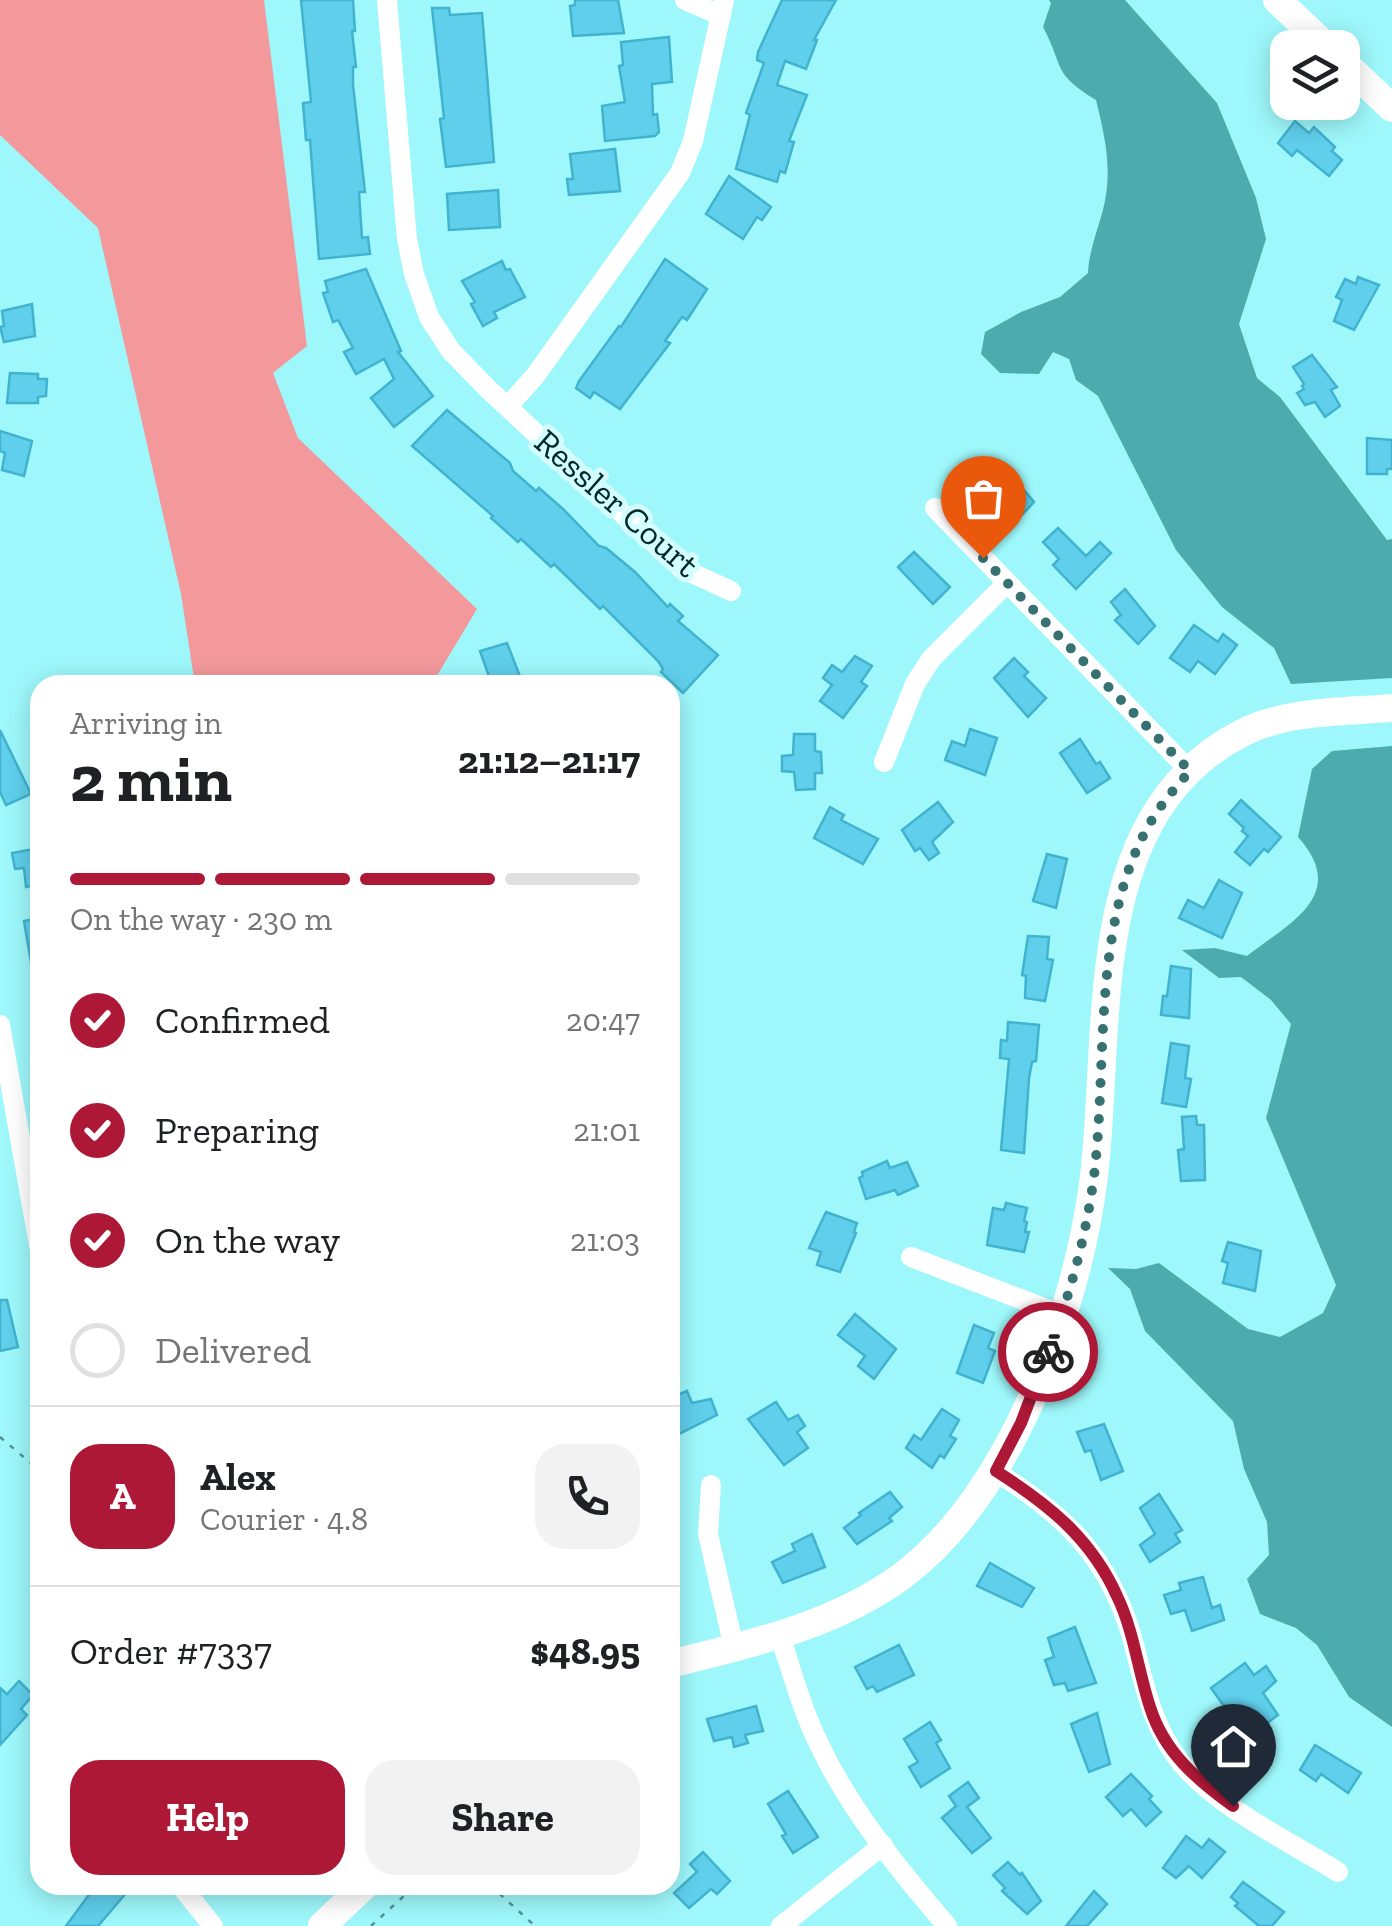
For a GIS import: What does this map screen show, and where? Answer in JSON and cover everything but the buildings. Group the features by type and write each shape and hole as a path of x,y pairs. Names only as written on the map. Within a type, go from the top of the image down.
{"street":[{"name":"Ressler Court","path":"387,0 407,239 429,316 451,351 682,568 731,591"},
{"path":"508,406 535,376 680,173 693,141 722,8 685,0"},
{"path":"1277,0 1309,30"},
{"path":"1360,78 1392,108"},
{"path":"934,508 1190,771"},
{"path":"884,762 916,684 932,660 1008,583"},
{"path":"680,1662 780,1636 848,1609 904,1574 960,1523 996,1471 1021,1423 1062,1316 1080,1256 1094,1176 1112,932 1136,851 1166,799 1212,752 1265,724 1293,716 1392,708"},
{"path":"0,1025 30,1194"},
{"path":"911,1257 1062,1316"},
{"path":"996,1471 1063,1518 1098,1559 1118,1598 1158,1728 1182,1764 1233,1806 1338,1872"},
{"path":"711,1484 708,1534 734,1648"},
{"path":"780,1636 816,1740 844,1790 947,1926"},
{"path":"781,1926 883,1845"},
{"path":"188,1895 213,1926"},
{"path":"322,1926 355,1895"}],"path":[{"path":"0,1437 30,1462"},
{"path":"371,1926 405,1895"},
{"path":"501,1895 535,1926"}],"shaded area":[{"path":"0,0 264,0 307,346 273,373 298,438 477,609 437,675 193,675 181,594 98,228 0,135"},
{"path":"1049,0 1125,0 1217,103 1256,198 1266,239 1239,324 1257,378 1280,397 1387,540 1392,539 1392,678 1291,684 1274,648 1222,607 1176,550 1098,396 1076,380 1069,359 1053,352 1039,374 1000,373 981,354 985,332 1060,297 1088,273 1104,205 1107,159 1096,100 1072,83 1061,69 1043,27"},
{"path":"1392,746 1392,1727 1349,1697 1317,1645 1296,1628 1260,1614 1247,1579 1269,1555 1267,1522 1244,1469 1233,1421 1145,1331 1130,1289 1108,1268 1136,1269 1159,1263 1248,1329 1280,1337 1323,1313 1336,1285 1266,1118 1291,1024 1271,1000 1241,977 1219,978 1182,950 1215,948 1247,956 1295,919 1316,891 1318,875 1312,857 1298,837 1312,769 1332,751"}],"way so far":[{"path":"983,558 1190,771 1149,824 1136,851 1112,932 1094,1176 1080,1256 1048,1352"}],"route":[{"path":"1048,1352 1021,1423 996,1471 1063,1518 1098,1559 1131,1634 1158,1728 1182,1764 1233,1806"}]}
